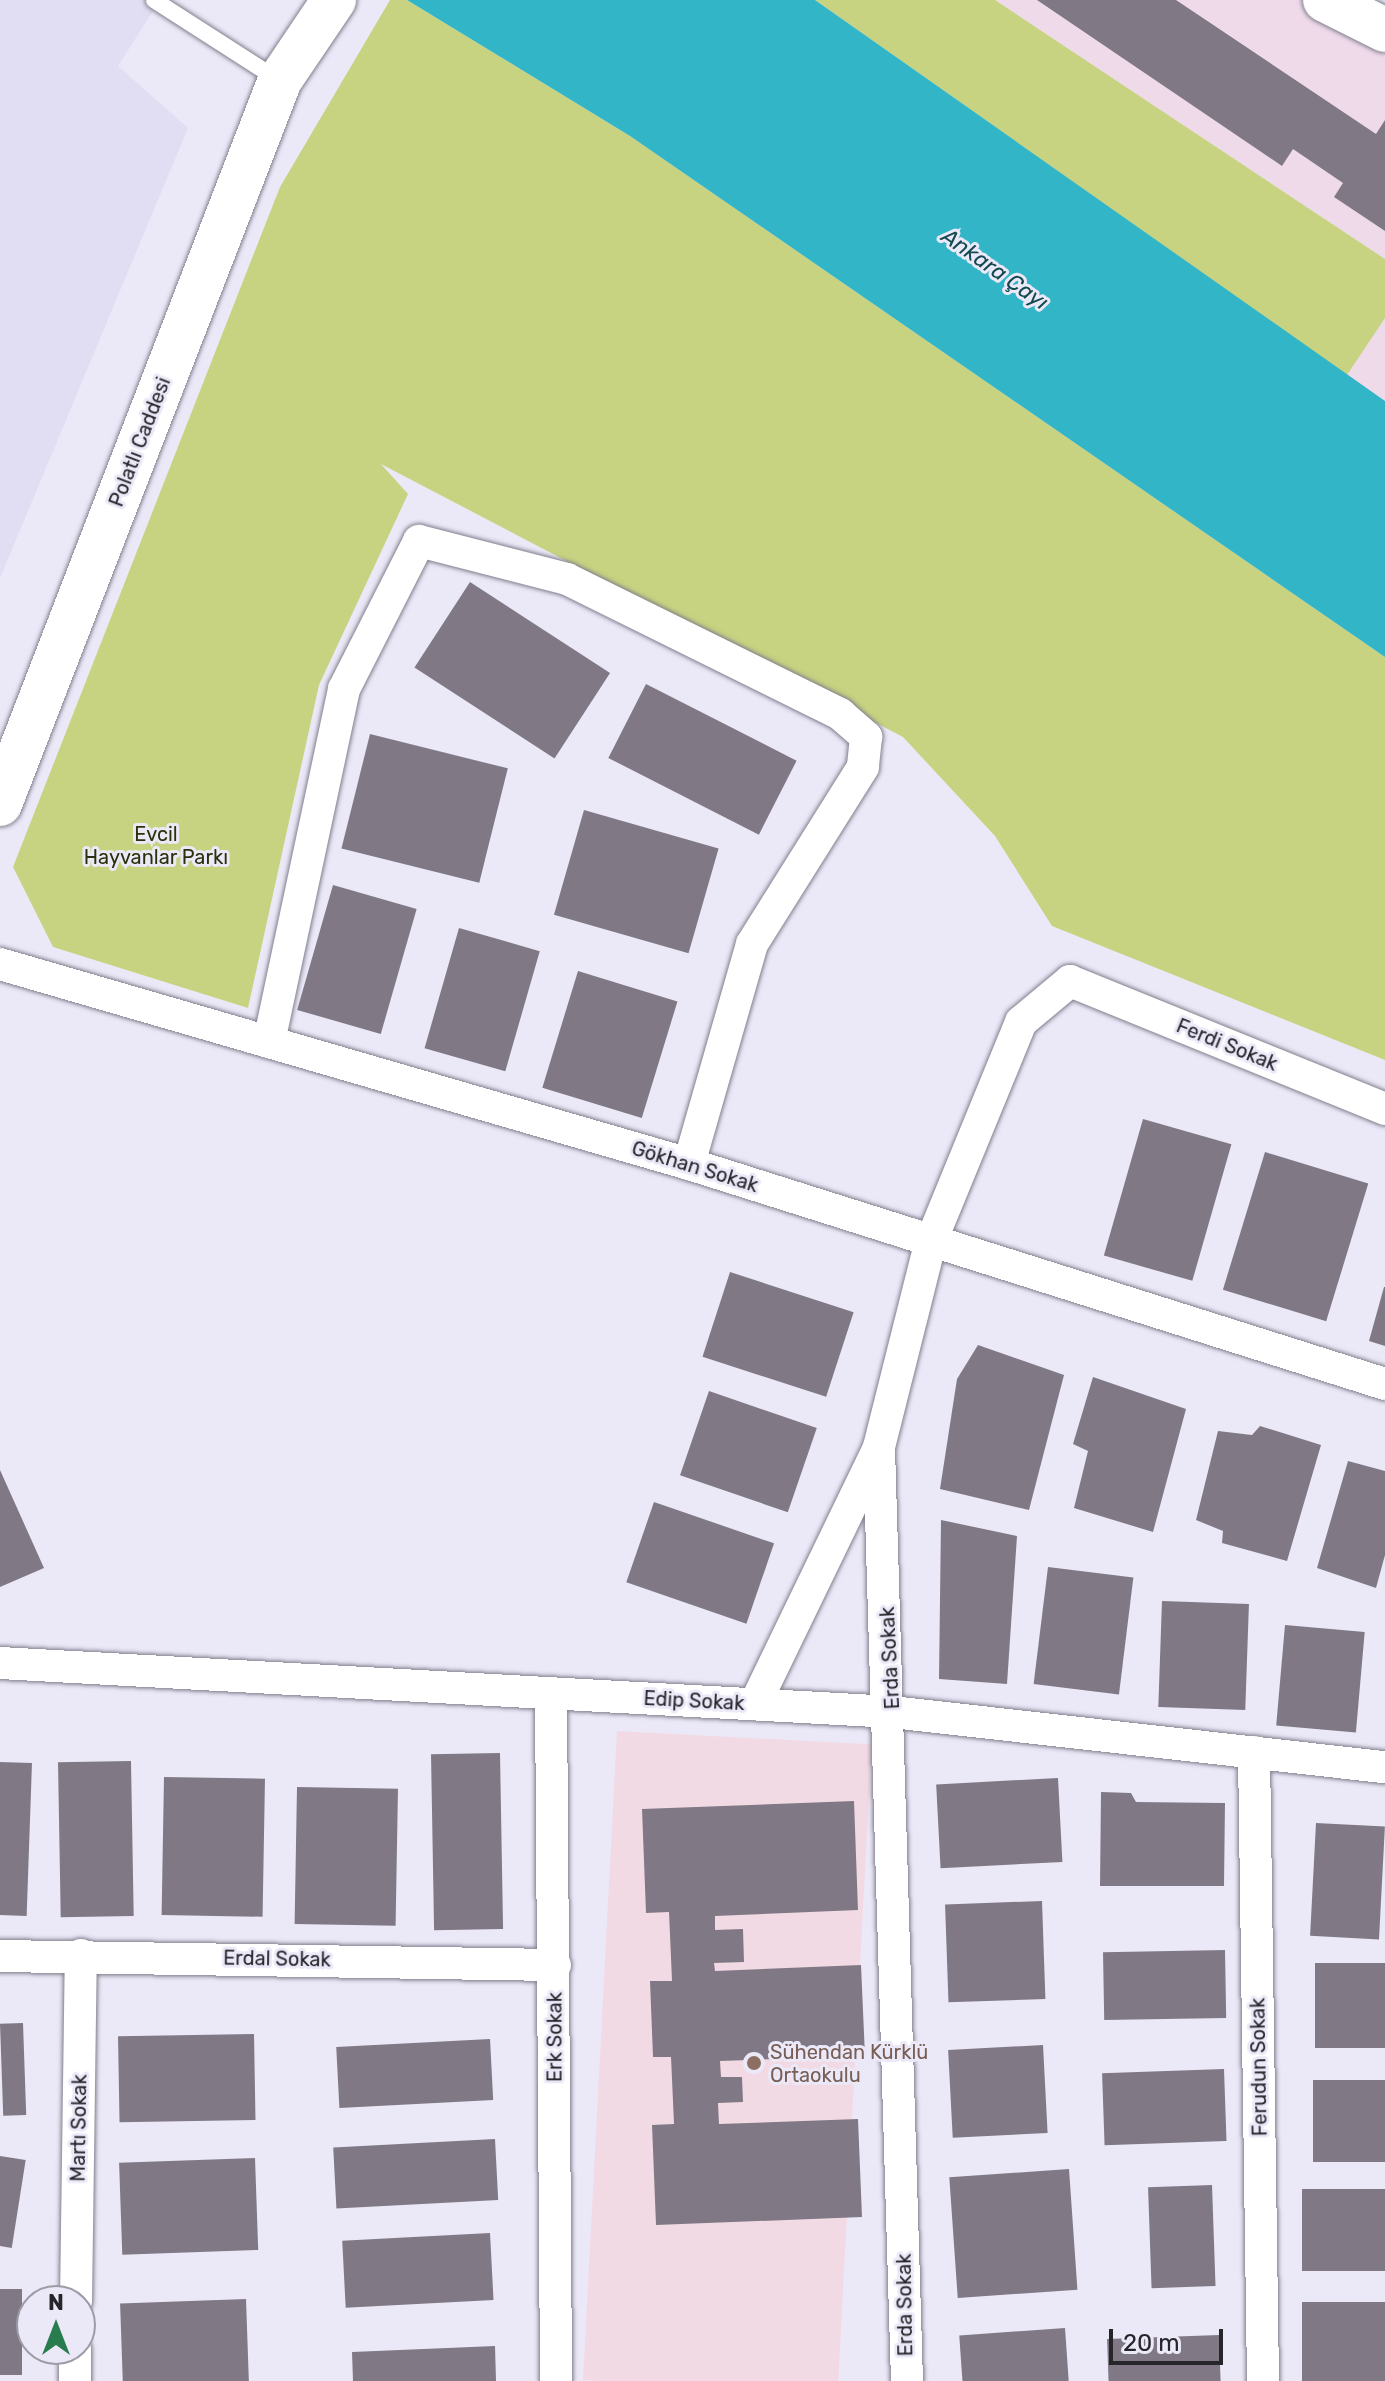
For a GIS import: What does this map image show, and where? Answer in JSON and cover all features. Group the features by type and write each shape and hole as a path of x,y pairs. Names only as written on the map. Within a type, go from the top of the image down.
{"street":[{"name":"Polatlı Caddesi","path":"0,804 280,80 334,0"},
{"path":"1325,0 1385,30"},
{"path":"269,1042 344,689 419,541 567,579 840,714 866,737 863,767 752,944 689,1164"},
{"name":"Gökhan Sokak","path":"0,964 689,1164 930,1244 1385,1384"},
{"name":"Ferdi Sokak","path":"1070,981 1385,1109"},
{"name":"Erda Sokak","path":"907,2381 892,1712 879,1447 930,1244 1021,1022 1070,981"},
{"path":"755,1704 879,1447"},
{"name":"Edip Sokak","path":"0,1663 892,1712 1385,1767"},
{"name":"Erk Sokak","path":"551,1693 556,2381"},
{"name":"Ferudun Sokak","path":"1254,1752 1263,2381"},
{"name":"Martı Sokak","path":"76,2285 81,1955"},
{"name":"Erdal Sokak","path":"0,1956 555,1965"}],"lane":[{"path":"154,0 280,80"}],"shaded area":[{"path":"0,0 160,0 118,66 188,128 0,578"},
{"path":"995,0 1305,0 1385,55 1385,259"},
{"path":"1385,318 1385,401 1347,375"},
{"name":"Sühendan Kürklü Ortaokulu","path":"617,1731 872,1744 838,2381 583,2380"}],"green space":[{"name":"Evcil Hayvanlar Parkı","path":"390,0 407,0 630,136 1385,657 1385,1060 1052,926 995,836 903,737 381,464 408,494 319,685 248,1008 53,947 13,867 280,187"},
{"path":"815,0 995,0 1385,259 1385,318 1347,375"}],"water":[{"name":"Ankara Çayı","path":"407,0 815,0 1385,401 1385,657 630,136"}],"building":[{"path":"1037,0 1176,0 1376,134 1385,120 1385,231 1334,197 1343,183 1293,149 1282,166"},
{"path":"470,582 610,673 555,758 414,668"},
{"path":"646,684 797,761 759,835 608,758"},
{"path":"370,734 508,768 479,883 341,848"},
{"path":"584,810 719,849 689,953 554,915"},
{"path":"333,885 417,909 381,1034 297,1010"},
{"path":"459,928 540,951 505,1071 425,1048"},
{"path":"578,971 677,1001 642,1118 542,1088"},
{"path":"1143,1119 1231,1144 1192,1281 1104,1255"},
{"path":"1265,1152 1368,1184 1326,1321 1223,1290"},
{"path":"730,1272 854,1312 826,1397 702,1357"},
{"path":"1385,1287 1385,1346 1369,1341"},
{"path":"978,1345 1064,1375 1029,1510 940,1489 957,1379"},
{"path":"1093,1377 1186,1409 1153,1532 1074,1508 1088,1451 1073,1444"},
{"path":"709,1391 817,1428 788,1512 680,1475"},
{"path":"1260,1426 1321,1445 1287,1561 1222,1543 1223,1531 1196,1520 1218,1431 1252,1435"},
{"path":"1348,1461 1385,1471 1385,1555 1376,1588 1317,1568"},
{"path":"0,1470 44,1568 0,1587"},
{"path":"654,1502 774,1543 746,1624 626,1582"},
{"path":"941,1520 1017,1536 1007,1684 939,1679"},
{"path":"1048,1567 1133,1577 1119,1695 1034,1684"},
{"path":"1162,1601 1249,1604 1245,1710 1158,1707"},
{"path":"1285,1625 1365,1632 1356,1733 1276,1726"},
{"path":"500,1753 503,1929 434,1930 431,1754"},
{"path":"131,1761 134,1916 61,1917 58,1762"},
{"path":"0,1762 32,1763 27,1916 0,1915"},
{"path":"164,1777 265,1779 263,1917 162,1915"},
{"path":"1058,1778 1062,1862 941,1868 936,1784"},
{"path":"297,1787 398,1789 396,1926 295,1924"},
{"path":"1101,1792 1131,1793 1136,1802 1225,1803 1224,1886 1100,1886"},
{"path":"854,1801 858,1910 715,1916 715,1930 743,1929 744,1962 714,1963 715,1971 861,1965 865,2056 720,2061 721,2077 742,2077 743,2102 718,2103 719,2124 858,2119 862,2217 656,2225 652,2125 674,2124 671,2057 653,2057 650,1981 672,1981 669,1912 646,1913 642,1809"},
{"path":"1316,1823 1385,1827 1379,1939 1310,1936"},
{"path":"1042,1901 1045,1999 948,2002 945,1904"},
{"path":"1225,1950 1226,2018 1104,2020 1103,1952"},
{"path":"1315,1963 1385,1963 1385,2048 1315,2048"},
{"path":"23,2023 26,2115 3,2116 0,2024"},
{"path":"254,2034 256,2120 120,2122 118,2036"},
{"path":"490,2039 493,2100 339,2108 336,2047"},
{"path":"1043,2045 1048,2133 953,2138 948,2050"},
{"path":"1224,2069 1227,2141 1105,2145 1102,2073"},
{"path":"1313,2080 1385,2080 1385,2162 1313,2162"},
{"path":"495,2139 498,2200 336,2208 333,2147"},
{"path":"0,2156 26,2160 12,2248 0,2246"},
{"path":"255,2158 258,2250 122,2255 119,2163"},
{"path":"1069,2169 1077,2290 958,2298 949,2177"},
{"path":"1212,2185 1216,2286 1152,2288 1148,2187"},
{"path":"1302,2189 1385,2189 1385,2271 1302,2271"},
{"path":"490,2233 494,2300 346,2308 342,2241"},
{"path":"0,2289 16,2289 16,2365 22,2365 22,2375 0,2375"},
{"path":"246,2299 249,2381 123,2381 120,2303"},
{"path":"1302,2302 1385,2302 1385,2381 1302,2381"},
{"path":"1065,2328 1069,2381 962,2381 959,2335"},
{"path":"1219,2335 1221,2381 1109,2381 1107,2339"},
{"path":"495,2346 496,2381 353,2381 352,2352"}],"place":[{"name":"Sühendan Kürklü Ortaokulu","path":"754,2063"}]}
